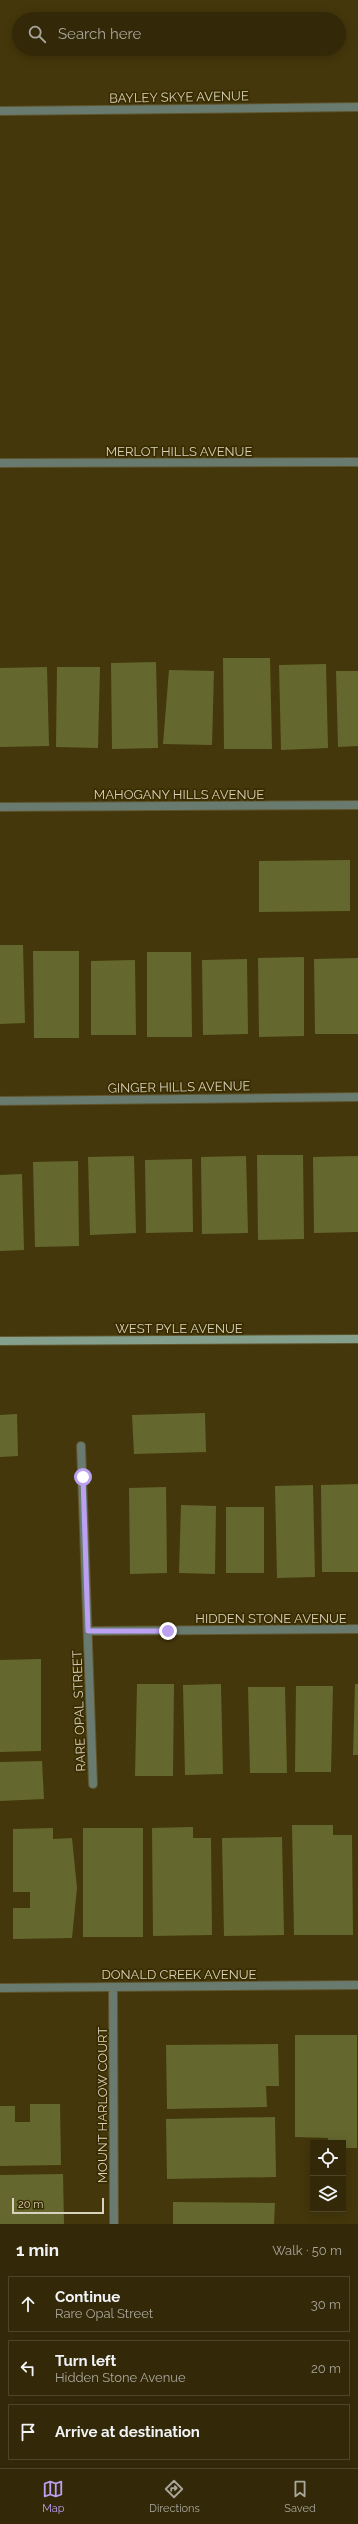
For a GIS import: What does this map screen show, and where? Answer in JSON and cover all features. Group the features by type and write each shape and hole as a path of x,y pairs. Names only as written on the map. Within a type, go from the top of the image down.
{"street":[{"name":"BAYLEY SKYE AVENUE","path":"0,111 358,107"},
{"name":"MERLOT HILLS AVENUE","path":"0,463 358,462"},
{"name":"MAHOGANY HILLS AVENUE","path":"0,807 358,805"},
{"name":"GINGER HILLS AVENUE","path":"0,1101 358,1097"},
{"name":"WEST PYLE AVENUE","path":"0,1341 358,1339"},
{"name":"RARE OPAL STREET","path":"82,1446 93,1784"},
{"name":"HIDDEN STONE AVENUE","path":"88,1631 358,1629"},
{"name":"DONALD CREEK AVENUE","path":"0,1988 358,1985"},
{"name":"MOUNT HARLOW COURT","path":"113,1987 114,2224"}],"building":[{"path":"223,658 270,658 272,749 224,749"},
{"path":"156,662 158,748 112,749 111,663"},
{"path":"326,664 328,748 281,750 279,665"},
{"path":"47,667 49,746 0,747 0,668"},
{"path":"57,667 100,667 98,748 56,747"},
{"path":"169,670 214,671 212,745 163,744"},
{"path":"336,671 358,671 358,746 338,747"},
{"path":"350,860 350,911 259,912 259,861"},
{"path":"0,945 23,945 25,1023 0,1024"},
{"path":"33,951 79,951 79,1038 34,1038"},
{"path":"147,952 191,952 192,1037 147,1037"},
{"path":"304,957 304,1036 259,1037 258,958"},
{"path":"358,958 358,1034 315,1034 314,959"},
{"path":"247,959 248,1034 203,1035 202,960"},
{"path":"135,960 136,1035 91,1035 91,961"},
{"path":"257,1155 303,1155 304,1239 258,1240"},
{"path":"134,1156 136,1233 90,1235 88,1157"},
{"path":"246,1156 248,1233 202,1234 201,1157"},
{"path":"358,1156 358,1232 314,1233 313,1157"},
{"path":"192,1159 193,1232 146,1233 145,1160"},
{"path":"78,1161 79,1246 35,1247 33,1162"},
{"path":"22,1174 24,1250 0,1251 0,1175"},
{"path":"205,1413 206,1452 134,1454 132,1415"},
{"path":"17,1414 18,1456 0,1457 0,1415"},
{"path":"358,1484 358,1572 322,1572 321,1485"},
{"path":"313,1485 315,1577 277,1578 275,1486"},
{"path":"166,1487 167,1573 130,1574 129,1488"},
{"path":"181,1505 216,1506 215,1574 179,1573"},
{"path":"226,1507 264,1507 264,1573 226,1573"},
{"path":"41,1659 41,1751 0,1752 0,1660"},
{"path":"137,1684 174,1684 173,1776 135,1776"},
{"path":"221,1684 223,1774 185,1775 183,1685"},
{"path":"355,1684 358,1684 358,1755 353,1755"},
{"path":"296,1686 333,1686 331,1772 295,1772"},
{"path":"248,1687 285,1687 287,1773 250,1773"},
{"path":"42,1761 44,1799 0,1801 0,1762"},
{"path":"292,1825 333,1825 333,1835 352,1835 353,1935 294,1935"},
{"path":"193,1827 193,1838 211,1838 212,1935 153,1936 152,1828"},
{"path":"53,1828 53,1839 72,1838 77,1888 72,1938 13,1939 13,1908 30,1908 30,1892 13,1892 13,1829"},
{"path":"83,1828 143,1828 143,1937 83,1937"},
{"path":"282,1837 284,1935 224,1936 222,1838"},
{"path":"295,2035 357,2035 357,2148 346,2148 346,2140 295,2137"},
{"path":"278,2044 279,2086 266,2086 267,2107 167,2109 166,2045"},
{"path":"30,2104 60,2104 61,2165 0,2166 0,2106 15,2106 15,2122 30,2122"},
{"path":"275,2117 276,2177 167,2179 166,2119"},
{"path":"63,2174 64,2224 0,2224 0,2175"},
{"path":"173,2202 275,2203 274,2224 173,2224"}],"route":[{"path":"83,1477 88,1631 168,1631"}]}
